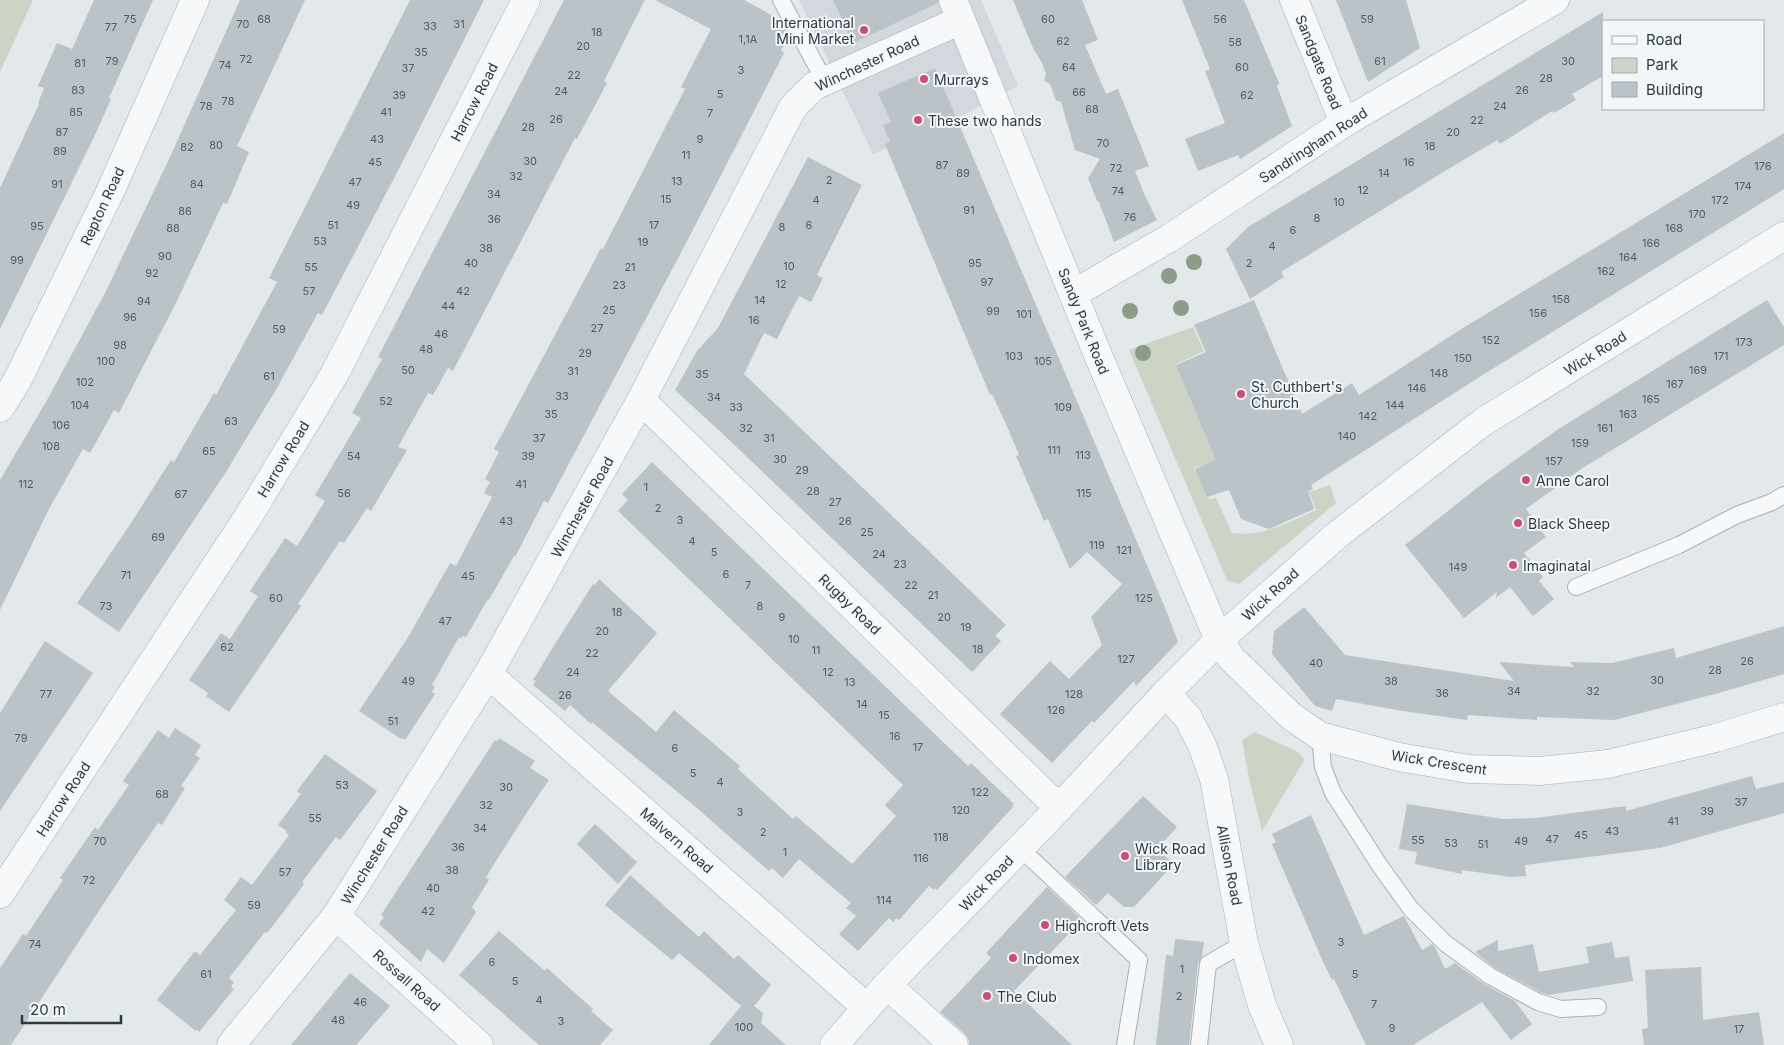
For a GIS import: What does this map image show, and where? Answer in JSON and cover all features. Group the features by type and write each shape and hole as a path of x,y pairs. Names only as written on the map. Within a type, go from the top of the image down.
{"street":[{"name":"Repton Road","path":"0,408 18,379 109,194 195,0"},
{"name":"Harrow Road","path":"0,894 248,517 334,375 526,0"},
{"name":"Sandgate Road","path":"1294,0 1344,124"},
{"name":"Sandringham Road","path":"1073,294 1168,239 1344,124 1555,0"},
{"name":"Winchester Road","path":"230,1045 336,916 488,674 642,400 793,107 814,86 825,82 957,10"},
{"name":"Sandy Park Road","path":"957,10 1073,294 1219,640"},
{"name":"Wick Road","path":"834,1045 866,1006 1060,808 1166,693 1219,640 1337,535 1483,422 1784,236"},
{"name":"Rugby Road","path":"642,400 1060,808"},
{"name":"Wick Crescent","path":"1219,640 1231,658 1292,717 1320,736 1399,757 1469,769 1540,771 1608,764 1716,738 1784,717"},
{"name":"Malvern Road","path":"488,674 866,1006"},
{"name":"Allison Road","path":"1166,693 1188,718 1202,745 1214,779 1244,943 1262,1005 1279,1045"},
{"name":"Rossall Road","path":"336,916 479,1045"},
{"path":"887,985 954,1045"}],"lane":[{"path":"781,0 825,82"},
{"path":"1576,587 1679,545 1737,515 1772,502 1784,495"},
{"path":"1320,736 1324,766 1334,793 1380,866 1411,909 1445,943 1490,976 1538,1002 1561,1009 1598,1007"},
{"path":"1020,848 1139,960 1125,1045"},
{"path":"1199,1045 1208,964 1244,943"}],"shaded area":[{"path":"799,0 981,0 1018,86 963,115 873,154"}],"green space":[{"path":"0,0 33,0 0,72"},
{"path":"1193,327 1204,351 1176,364 1217,461 1194,468 1209,499 1216,498 1232,533 1254,533 1276,528 1316,510 1309,492 1330,485 1336,503 1239,584 1227,580 1129,350"},
{"path":"1255,732 1298,752 1305,759 1262,831 1242,740"}],"building":[{"path":"94,0 153,0 109,98 111,99 95,135 0,329 0,188 39,104 44,88 38,86 57,43 72,49"},
{"path":"240,0 305,0 237,146 249,152 227,204 223,203 176,303 119,413 114,410 90,453 83,449 49,509 0,610 0,480 47,400 106,291 170,157"},
{"path":"410,0 484,0 401,165 322,315 318,313 277,388 226,472 119,632 77,603 171,460 174,462 214,393 216,395 277,282 269,278"},
{"path":"564,0 645,0 604,81 607,83 577,139 575,138 453,371 448,368 433,395 428,393 398,447 407,450 371,511 367,508 344,543 340,541 298,604 301,606 229,712 206,696 208,693 189,680 221,633 230,639 258,596 250,591 285,538 297,546 325,501 315,495 361,418 352,413 382,359 378,357"},
{"path":"655,0 744,0 780,20 789,36 781,50 784,53 684,247 548,503 544,501 515,557 466,637 463,636 461,639 459,637 432,685 435,687 432,692 435,694 405,740 401,739 359,711 407,639 450,563 456,566 492,497 484,493 490,482 485,479 499,452 494,449 601,248 603,249 685,89 681,87 711,29"},
{"name":"International Mini Market","path":"833,0 938,0 938,3 853,43"},
{"path":"1013,0 1082,0 1098,40 1085,45 1106,94 1118,89 1149,166 1135,171 1157,220 1114,242 1088,178 1100,159 1075,150 1061,102 1056,100 1050,84 1044,81 1046,74 1042,63 1033,48"},
{"path":"1182,0 1244,0 1279,83 1277,86 1292,126 1240,159 1238,155 1198,171 1185,139 1225,123 1205,71 1210,69"},
{"path":"1336,0 1406,0 1420,48 1368,82"},
{"path":"1603,12 1602,77 1572,94 1576,100 1554,113 1552,111 1500,144 1497,140 1445,171 1281,272 1284,277 1250,299 1226,249 1248,227"},
{"path":"935,68 1178,642 1136,686 1134,681 1052,763 1000,714 1050,661 1069,679 1102,645 1091,617 1122,584 1087,552 1070,569 1048,519 1044,521 1016,456 1019,455 1006,424 992,394 990,395 885,144 890,142 883,125 891,122 878,93"},
{"path":"1784,133 1784,189 1481,376 1311,485 1313,489 1308,491 1314,509 1269,529 1241,519 1229,490 1207,497 1195,469 1216,460 1176,365 1206,352 1194,325 1254,300 1302,414 1352,383 1359,395 1463,328"},
{"path":"808,157 862,185 817,275 823,278 811,302 799,296 777,339 764,333 744,374 1006,625 995,636 1001,641 972,672 675,390 697,351 718,328"},
{"path":"1767,300 1784,327 1784,345 1581,469 1526,509 1546,537 1524,553 1543,577 1539,581 1554,599 1533,616 1510,587 1496,598 1497,592 1464,618 1405,545 1482,484 1557,430"},
{"path":"652,462 968,766 971,763 1014,804 937,890 929,886 899,920 896,918 893,922 889,918 858,951 839,934 856,916 846,908 851,903 799,859 783,878 772,868 769,871 691,803 592,722 591,724 570,705 565,711 533,685 536,681 533,680 555,644 593,584 595,585 599,579 657,633 608,691 656,732 674,710 740,766 738,769 793,819 796,816 852,864 896,816 885,805 903,785 618,511 628,500 622,494"},
{"path":"1304,607 1345,655 1514,681 1499,662 1574,667 1570,662 1612,663 1674,648 1676,658 1784,626 1784,674 1614,720 1537,717 1537,720 1468,715 1467,720 1336,699 1332,711 1315,706 1272,654 1274,631"},
{"path":"45,641 93,673 0,811 0,713"},
{"path":"175,728 201,745 195,755 200,758 181,786 185,788 162,825 158,823 127,868 11,1045 0,1045 0,968 23,934 26,936 63,880 60,878 95,827 98,830 129,785 123,781 158,730 169,738"},
{"path":"499,738 535,761 530,768 549,780 486,877 489,880 472,907 476,912 444,963 427,949 421,962 379,924 384,917 381,915 495,740 498,741"},
{"path":"325,754 377,791 340,840 336,837 302,882 304,884 285,910 229,978 234,982 231,987 234,989 199,1032 197,1029 196,1031 157,1000 195,951 200,955 236,910 224,900 241,877 252,885 289,835 285,832 287,831 278,825 301,794 297,791"},
{"path":"1752,776 1756,789 1784,782 1784,813 1660,848 1525,865 1526,876 1511,877 1462,870 1462,874 1415,864 1417,852 1399,849 1407,804 1503,819 1535,818 1626,806 1626,811"},
{"name":"Wick Road Library","path":"1143,796 1177,827 1157,849 1174,864 1134,907 1124,907 1108,893 1096,905 1065,877"},
{"path":"1311,815 1364,935 1404,916 1422,950 1432,944 1445,969 1455,963 1484,984 1515,1001 1532,1024 1511,1040 1482,1002 1413,1045 1366,1045 1334,979 1332,980 1324,964 1272,844 1276,842 1272,834"},
{"path":"595,824 637,862 618,884 577,844"},
{"path":"630,875 699,937 704,931 734,959 738,955 771,985 754,1006 763,1013 761,1023 786,1045 709,1045 741,1006 679,953 672,960 605,905"},
{"path":"1047,887 1082,920 1014,991 1072,1045 969,1045 969,1040 964,1033 940,1012 991,958 986,953"},
{"path":"499,931 545,971 547,968 593,1009 591,1011 613,1030 600,1045 539,1045 459,975"},
{"path":"1175,939 1204,942 1202,956 1198,963 1189,1045 1156,1045 1166,955 1173,956"},
{"path":"1498,940 1498,951 1533,944 1539,972 1589,963 1586,947 1612,942 1615,958 1629,956 1633,981 1549,995 1542,993 1495,968 1475,952"},
{"path":"1701,967 1703,1020 1759,1012 1764,1045 1644,1045 1642,1029 1648,1028 1645,970"},
{"path":"350,973 390,1006 356,1045 291,1045"}],"place":[{"name":"International Mini Market","path":"864,30"},
{"name":"Murrays","path":"924,79"},
{"name":"These two hands","path":"918,120"},
{"name":"St. Cuthbert's Church","path":"1241,394"},
{"name":"Anne Carol","path":"1526,480"},
{"name":"Black Sheep","path":"1518,523"},
{"name":"Imaginatal","path":"1513,565"},
{"name":"Wick Road Library","path":"1125,856"},
{"name":"Highcroft Vets","path":"1045,925"},
{"name":"Indomex","path":"1013,958"},
{"name":"The Club","path":"987,996"}]}
